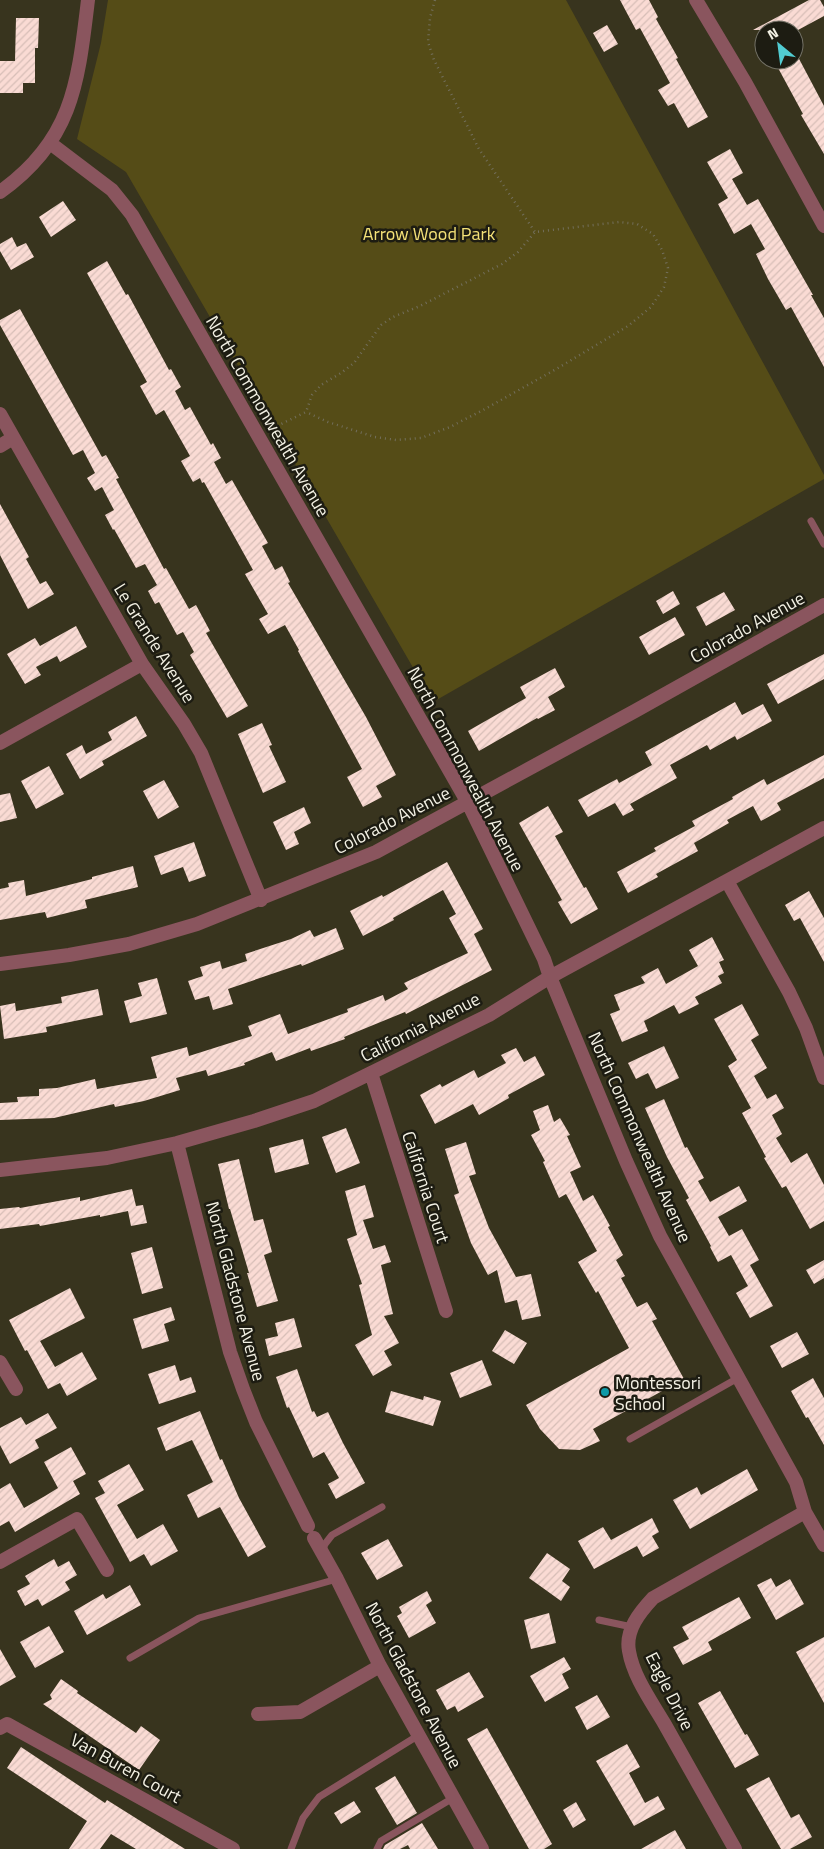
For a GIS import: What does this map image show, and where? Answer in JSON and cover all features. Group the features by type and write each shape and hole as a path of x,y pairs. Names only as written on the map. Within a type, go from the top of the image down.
{"street":[{"path":"0,192 16,181 50,143 68,110 75,86 84,39 88,0"},
{"path":"696,0 745,82 824,226"},
{"name":"North Commonwealth Avenue","path":"50,143 112,190 132,215 468,803 544,959 626,1161 660,1236 705,1314 796,1482 805,1512 824,1544"},
{"name":"Le Grande Avenue","path":"0,414 142,664 184,724 201,753 261,900"},
{"path":"0,446 14,438"},
{"name":"Colorado Avenue","path":"0,964 69,955 129,944 198,924 376,852 468,803 824,605"},
{"path":"0,743 142,664"},
{"name":"California Avenue","path":"0,1170 107,1158 177,1143 254,1121 314,1101 489,1015 550,977 824,828"},
{"path":"728,881 790,992 806,1028 824,1078"},
{"name":"California Court","path":"371,1073 446,1311"},
{"name":"North Gladstone Avenue","path":"177,1143 230,1352 256,1422 380,1666 482,1849"},
{"path":"0,1362 16,1389"},
{"name":"Eagle Drive","path":"735,1849 641,1682 628,1650 632,1627 642,1609 653,1598 805,1512"},
{"path":"0,1562 77,1519 107,1570"},
{"path":"258,1714 300,1712 380,1666"},
{"name":"Van Buren Court","path":"0,1728 7,1724 233,1849"}],"lane":[{"path":"811,521 824,544"},
{"path":"630,1439 738,1378"},
{"path":"322,1553 325,1544 332,1535 382,1507"},
{"path":"130,1658 199,1618 337,1579"},
{"path":"599,1620 632,1627"},
{"path":"291,1849 303,1818 319,1797 419,1736"},
{"path":"377,1849 381,1841 454,1798"}],"path":[{"path":"435,0 430,18 428,42 434,60 479,150 535,232"},
{"path":"277,426 306,412 312,395 321,384 354,363 381,325 392,317 420,306 502,264 518,252 535,232 619,222 637,224 653,234 662,250 668,268 664,287 651,307 628,326 558,368 450,427 421,438 396,440 376,437 328,422 306,412"}],"green space":[{"name":"Arrow Wood Park","path":"108,0 566,0 824,475 824,479 433,702 126,172 77,139 101,43"}],"building":[{"path":"620,0 649,0 658,17 656,19 678,58 676,59 708,117 688,128 674,103 668,106 658,90 670,83 640,28 636,30"},
{"path":"809,0 820,0 824,7 824,16 804,27 804,20 772,20"},
{"path":"16,18 39,18 38,48 35,48 35,83 23,83 23,93 0,93 0,61 15,61"},
{"path":"607,25 618,44 604,52 593,33"},
{"path":"804,68 824,106 824,154 801,115 803,114 779,70 804,70"},
{"path":"730,149 743,173 732,179 747,205 758,199 813,295 811,295 824,318 824,367 791,307 786,310 768,279 756,254 765,249 751,224 734,234 718,204 728,198 707,162"},
{"path":"63,201 76,220 51,237 39,217"},
{"path":"12,237 17,247 26,243 34,257 11,270 0,251 0,244"},
{"path":"107,261 126,295 128,294 169,370 171,369 181,387 175,391 185,410 190,407 211,445 213,443 221,458 214,462 226,484 232,480 268,543 262,546 275,570 282,566 290,582 288,583 366,717 396,775 376,786 382,797 363,807 347,777 362,769 285,625 268,634 259,619 268,614 245,574 253,570 204,482 202,483 200,478 193,482 181,461 190,456 164,410 156,415 140,386 147,382 87,273"},
{"path":"20,309 102,457 106,455 119,478 116,479 164,569 166,568 189,609 196,605 210,631 206,633 248,706 227,718 190,655 194,652 183,632 177,635 159,602 155,604 148,591 157,585 145,564 136,568 113,530 105,515 114,510 102,487 95,491 87,478 95,473 83,450 73,455 0,325 0,320"},
{"path":"0,504 29,557 26,559 40,584 46,581 54,594 28,609 0,555"},
{"path":"673,591 680,604 663,614 656,601"},
{"path":"724,592 735,610 706,626 696,607"},
{"path":"675,617 685,635 649,655 639,637"},
{"path":"76,626 87,647 60,662 57,656 36,667 41,675 25,684 7,654 35,638 40,646"},
{"path":"824,654 824,679 778,704 767,684"},
{"path":"555,668 565,687 548,697 555,710 537,718 479,751 468,731 526,698 520,687"},
{"path":"735,702 742,715 763,704 772,721 737,740 735,736 710,750 707,745 670,765 677,778 630,804 634,810 623,816 615,803 588,817 578,800 617,779 619,783 652,765 645,752"},
{"path":"136,716 147,736 102,761 104,765 80,779 66,754 82,745 86,754 112,740 108,732"},
{"path":"262,723 272,745 269,746 286,782 263,793 238,734"},
{"path":"824,755 824,778 777,803 781,810 761,821 753,806 727,820 729,823 694,843 698,851 656,874 658,877 628,893 617,872 656,851 654,848 695,826 692,821 733,799 732,797 764,779 767,785"},
{"path":"49,766 64,794 36,809 21,781"},
{"path":"164,780 179,807 158,819 143,791"},
{"path":"10,793 17,818 0,822 0,795"},
{"path":"548,806 563,832 555,836 598,909 571,924 558,902 562,900 519,823"},
{"path":"304,807 311,823 294,832 299,844 286,850 273,822"},
{"path":"194,842 206,876 189,882 183,867 161,875 154,856"},
{"path":"447,862 483,929 474,934 492,970 406,1014 405,1012 344,1037 345,1039 311,1051 310,1048 276,1061 272,1052 244,1063 245,1065 208,1076 206,1070 176,1078 180,1090 144,1101 115,1107 114,1104 54,1118 0,1120 0,1103 18,1102 17,1097 39,1096 39,1089 57,1088 95,1079 97,1089 157,1078 151,1057 187,1047 189,1056 252,1036 248,1026 280,1014 288,1034 348,1012 347,1009 383,995 385,1001 408,989 404,983 468,953 449,918 456,914 443,890 393,918 394,920 363,936 350,911 382,895 383,897"},
{"path":"133,866 138,887 85,900 87,908 47,918 45,912 0,920 0,889 9,887 8,883 24,880 26,896"},
{"path":"809,891 824,918 824,962 800,918 794,921 785,905"},
{"path":"336,928 344,949 302,966 301,964 228,989 233,1004 213,1010 209,996 195,1000 188,981 203,976 200,967 220,961 222,969 247,961 245,954 291,939 310,930 314,937"},
{"path":"712,937 724,960 719,962 724,973 718,976 722,983 695,997 699,1004 679,1014 674,1005 644,1021 648,1031 622,1042 610,1014 620,1010 614,995 645,983 641,977 658,968 666,984 698,966 689,950"},
{"path":"157,978 167,1014 130,1023 124,1001 142,996 138,983"},
{"path":"98,989 103,1015 46,1027 47,1032 4,1039 0,1006 15,1003 16,1011 62,1003 61,997"},
{"path":"742,1004 759,1035 751,1040 767,1068 754,1076 767,1099 776,1094 784,1108 772,1115 782,1134 776,1138 791,1163 807,1153 824,1185 824,1221 810,1229 786,1186 782,1188 764,1158 766,1157 742,1113 751,1108 728,1066 737,1060 714,1019"},
{"path":"664,1046 679,1078 656,1089 648,1073 636,1079 628,1063"},
{"path":"516,1048 524,1062 535,1056 545,1075 508,1095 509,1098 479,1115 473,1104 435,1124 420,1095 440,1084 442,1087 474,1070 478,1078 506,1063 501,1055"},
{"path":"664,1099 685,1148 687,1147 704,1178 698,1181 710,1202 739,1186 747,1201 718,1217 729,1236 742,1229 759,1260 750,1265 773,1306 750,1318 736,1293 748,1286 731,1255 718,1262 686,1200 689,1198 667,1157 645,1108"},
{"path":"548,1105 554,1122 560,1118 570,1135 567,1136 581,1167 570,1172 583,1201 593,1195 623,1255 616,1260 625,1276 621,1278 637,1307 647,1302 657,1319 652,1321 684,1379 593,1429 600,1441 580,1450 559,1449 540,1429 526,1405 629,1348 598,1291 596,1293 578,1262 597,1251 566,1194 559,1198 543,1162 545,1161 531,1135 540,1130 533,1111"},
{"path":"346,1128 360,1163 336,1173 322,1137"},
{"path":"303,1139 309,1164 275,1173 269,1148"},
{"path":"466,1142 476,1174 469,1176 489,1228 516,1277 531,1274 541,1316 522,1320 517,1300 505,1303 497,1270 488,1275 471,1243 454,1195 459,1193 445,1149"},
{"path":"239,1159 254,1221 263,1219 272,1252 264,1255 278,1301 257,1307 218,1164"},
{"path":"365,1185 374,1217 363,1220 373,1249 385,1245 391,1262 381,1265 393,1314 384,1316 399,1343 384,1351 392,1365 373,1376 355,1345 372,1335 359,1285 362,1284 347,1239 357,1235 345,1191"},
{"path":"132,1189 136,1206 143,1205 147,1223 131,1226 128,1211 40,1226 39,1224 0,1229 0,1209 20,1208 80,1197 80,1201"},
{"path":"152,1247 163,1288 142,1294 131,1253"},
{"path":"824,1260 824,1278 814,1284 806,1270"},
{"path":"70,1288 85,1318 40,1341 55,1367 82,1352 97,1379 67,1396 60,1383 48,1389 9,1320"},
{"path":"171,1307 175,1320 164,1324 169,1341 142,1349 133,1319"},
{"path":"294,1318 302,1347 269,1356 265,1339 278,1336 275,1323"},
{"path":"505,1330 527,1343 514,1364 492,1351"},
{"path":"797,1332 809,1354 782,1368 770,1346"},
{"path":"482,1360 492,1385 460,1398 450,1373"},
{"path":"175,1365 180,1381 191,1377 196,1392 159,1404 148,1374"},
{"path":"297,1369 312,1412 314,1411 317,1417 328,1412 365,1483 336,1499 328,1484 339,1478 324,1452 313,1458 289,1407 287,1408 276,1377"},
{"path":"813,1378 824,1398 824,1445 791,1391"},
{"path":"391,1391 423,1400 424,1396 441,1401 433,1426 385,1412"},
{"path":"200,1411 220,1460 222,1459 239,1498 266,1547 248,1557 220,1507 198,1518 187,1495 213,1482 192,1440 166,1451 157,1428"},
{"path":"48,1413 57,1428 35,1440 39,1448 10,1464 0,1445 0,1428 21,1417 26,1425"},
{"path":"71,1447 86,1474 73,1481 80,1494 15,1532 9,1521 0,1526 0,1489 10,1483 24,1508 45,1496 58,1488 44,1462"},
{"path":"129,1464 144,1490 117,1505 137,1539 163,1524 178,1551 151,1566 144,1554 130,1562 95,1498 105,1493 98,1481"},
{"path":"747,1469 758,1490 690,1529 673,1500 697,1487 701,1495"},
{"path":"652,1518 659,1532 652,1536 659,1548 643,1557 637,1546 594,1569 578,1541 603,1527 611,1540"},
{"path":"388,1539 403,1566 377,1580 361,1553"},
{"path":"547,1553 570,1569 562,1581 570,1587 561,1601 529,1578"},
{"path":"54,1559 58,1567 69,1561 77,1575 65,1582 70,1590 42,1606 38,1599 25,1606 17,1591 30,1584 25,1576"},
{"path":"771,1578 776,1587 790,1579 804,1604 776,1620 757,1585"},
{"path":"130,1585 141,1605 87,1635 74,1611 103,1594 106,1599"},
{"path":"427,1591 432,1601 426,1605 436,1623 409,1638 397,1616 402,1613 399,1607"},
{"path":"739,1597 751,1618 708,1642 712,1650 683,1665 673,1647 689,1639 682,1627"},
{"path":"549,1613 556,1643 531,1649 524,1620"},
{"path":"49,1626 64,1652 35,1668 20,1642"},
{"path":"824,1637 824,1703 796,1652"},
{"path":"0,1649 16,1677 0,1686"},
{"path":"564,1657 571,1669 562,1674 569,1688 545,1702 530,1676"},
{"path":"469,1672 484,1697 458,1712 455,1706 447,1710 436,1690"},
{"path":"61,1679 78,1691 77,1693 136,1733 141,1726 160,1740 139,1770 43,1704 52,1699 50,1695"},
{"path":"720,1691 745,1735 747,1734 759,1755 735,1768 698,1703"},
{"path":"597,1695 610,1717 587,1730 575,1707"},
{"path":"487,1728 552,1844 544,1849 529,1849 467,1739"},
{"path":"627,1744 640,1767 629,1773 645,1803 658,1796 665,1809 634,1826 596,1761"},
{"path":"21,1747 105,1803 107,1800 185,1849 136,1849 111,1834 100,1849 69,1849 87,1821 7,1768"},
{"path":"395,1776 417,1813 397,1825 375,1788"},
{"path":"769,1777 791,1818 799,1814 812,1837 790,1849 781,1849 746,1789"},
{"path":"354,1801 361,1812 341,1824 334,1813"},
{"path":"576,1802 586,1820 573,1828 563,1810"},
{"path":"422,1823 438,1849 410,1849 408,1845 400,1849 383,1849 385,1845"},
{"path":"675,1830 686,1849 641,1849"}],"place":[{"name":"Montessori School","path":"605,1392"}]}
